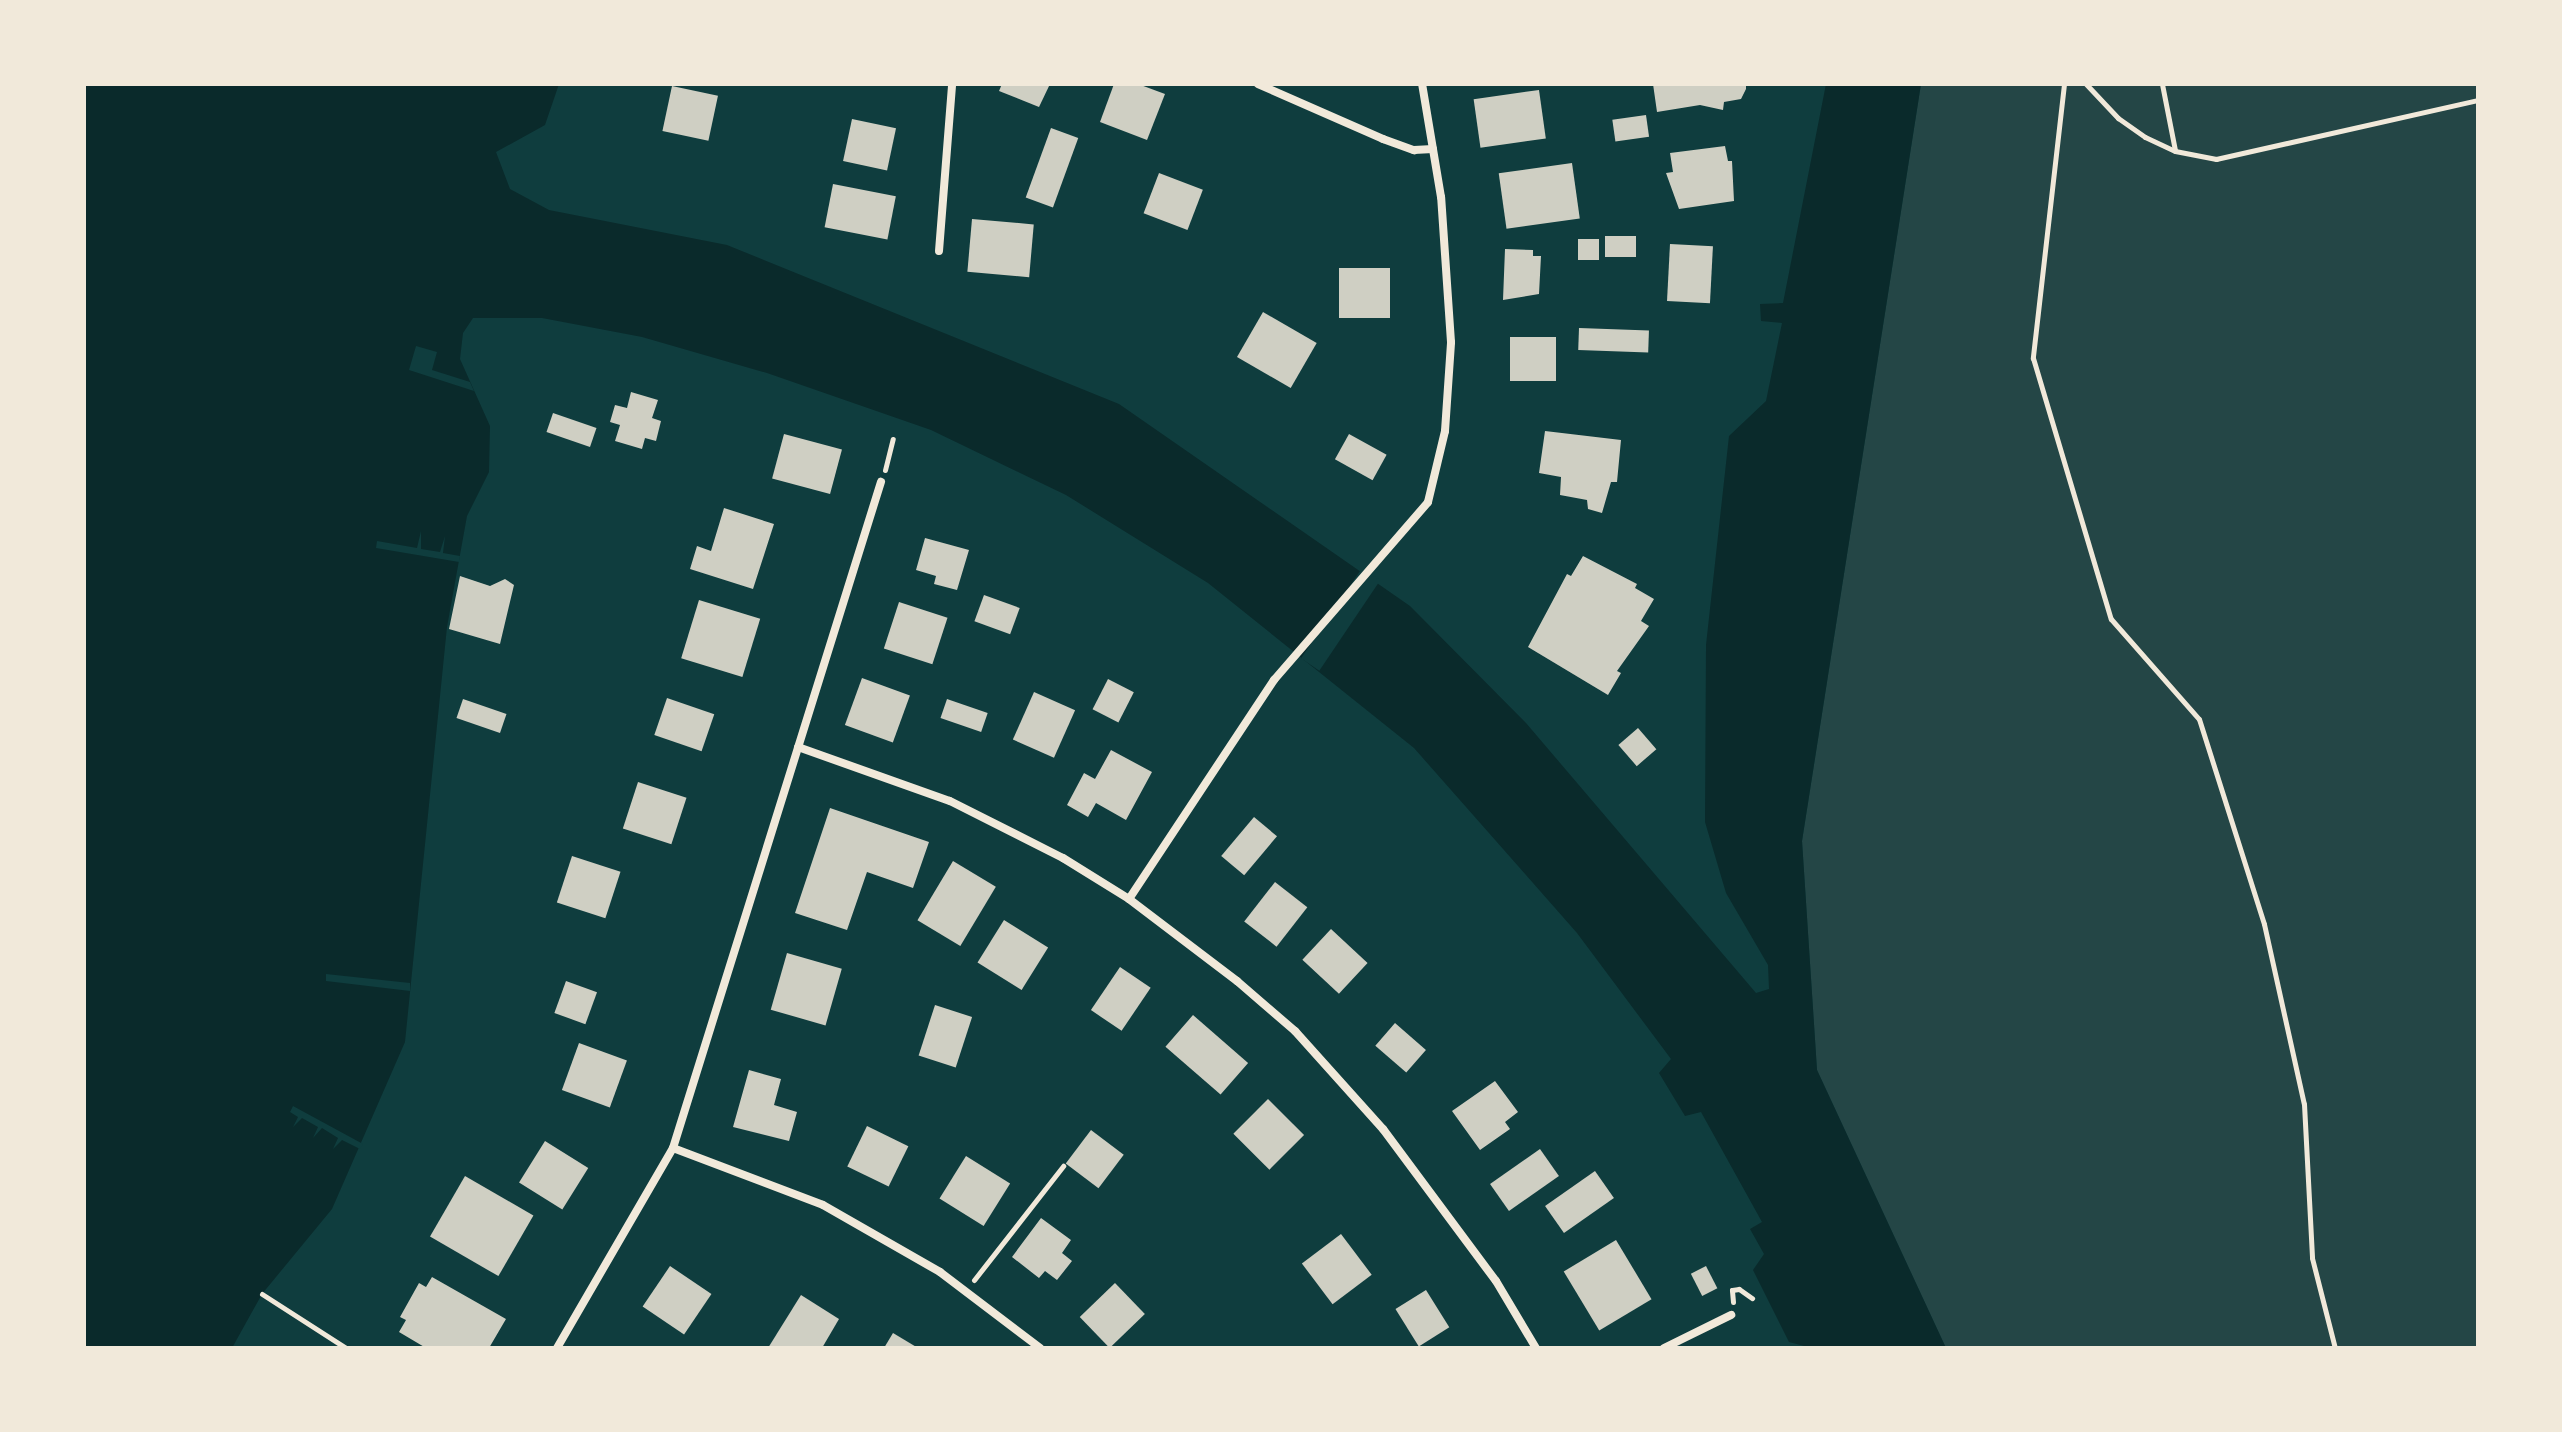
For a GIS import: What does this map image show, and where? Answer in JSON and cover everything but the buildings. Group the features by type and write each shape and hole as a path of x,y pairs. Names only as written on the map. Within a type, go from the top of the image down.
{"street":[{"path":"939,251 952,84"},
{"path":"1258,84 1393,143 1414,150 1433,149"},
{"path":"1129,899 1274,680 1428,502 1449,399 1449,304 1433,149 1422,84"},
{"path":"557,1348 673,1148 881,482"},
{"path":"798,747 974,811 1129,899 1255,996 1350,1089 1436,1195 1536,1348"},
{"path":"673,1148 823,1205 966,1290 1040,1348"},
{"path":"1664,1348 1731,1315"}],"path":[{"path":"2064,84 2033,358 2111,619 2199,719 2264,924 2304,1104 2312,1258 2335,1348"},
{"path":"2086,84 2118,118 2175,151 2216,159 2478,100"},
{"path":"2162,84 2175,151"},
{"path":"881,482 893,439"},
{"path":"966,1290 1063,1166"},
{"path":"262,1294 346,1348"}],"shaded area":[{"path":"84,84 559,84 545,125 496,152 510,189 549,210 727,245 1119,404 1410,606 1526,723 1756,993 1769,989 1768,965 1726,893 1705,822 1706,645 1729,436 1766,401 1782,323 1761,321 1760,304 1783,303 1826,84 1921,84 1802,841 1817,1070 1946,1348 1812,1348 1789,1342 1753,1270 1764,1254 1750,1229 1762,1222 1701,1112 1685,1116 1659,1073 1671,1059 1577,933 1414,748 1208,583 1066,495 931,430 767,373 642,337 542,318 473,318 463,333 460,359 490,426 489,472 467,516 447,627 405,1042 332,1209 262,1294 232,1348 84,1348"},
{"path":"1921,84 2478,84 2478,1348 1946,1348 1817,1070 1802,841"}],"pier":[{"path":"416,346 437,352 432,370 470,382 474,391 409,370"},
{"path":"421,531 421,549 440,552 445,536 443,553 460,556 459,562 376,548 377,541 417,548"},
{"path":"1362,568 1380,580 1319,671 1301,658"},
{"path":"326,974 410,983 410,991 326,981"},
{"path":"293,1106 363,1144 360,1149 342,1140 333,1149 338,1138 322,1128 313,1138 318,1127 302,1118 293,1127 298,1117 290,1112"}]}
